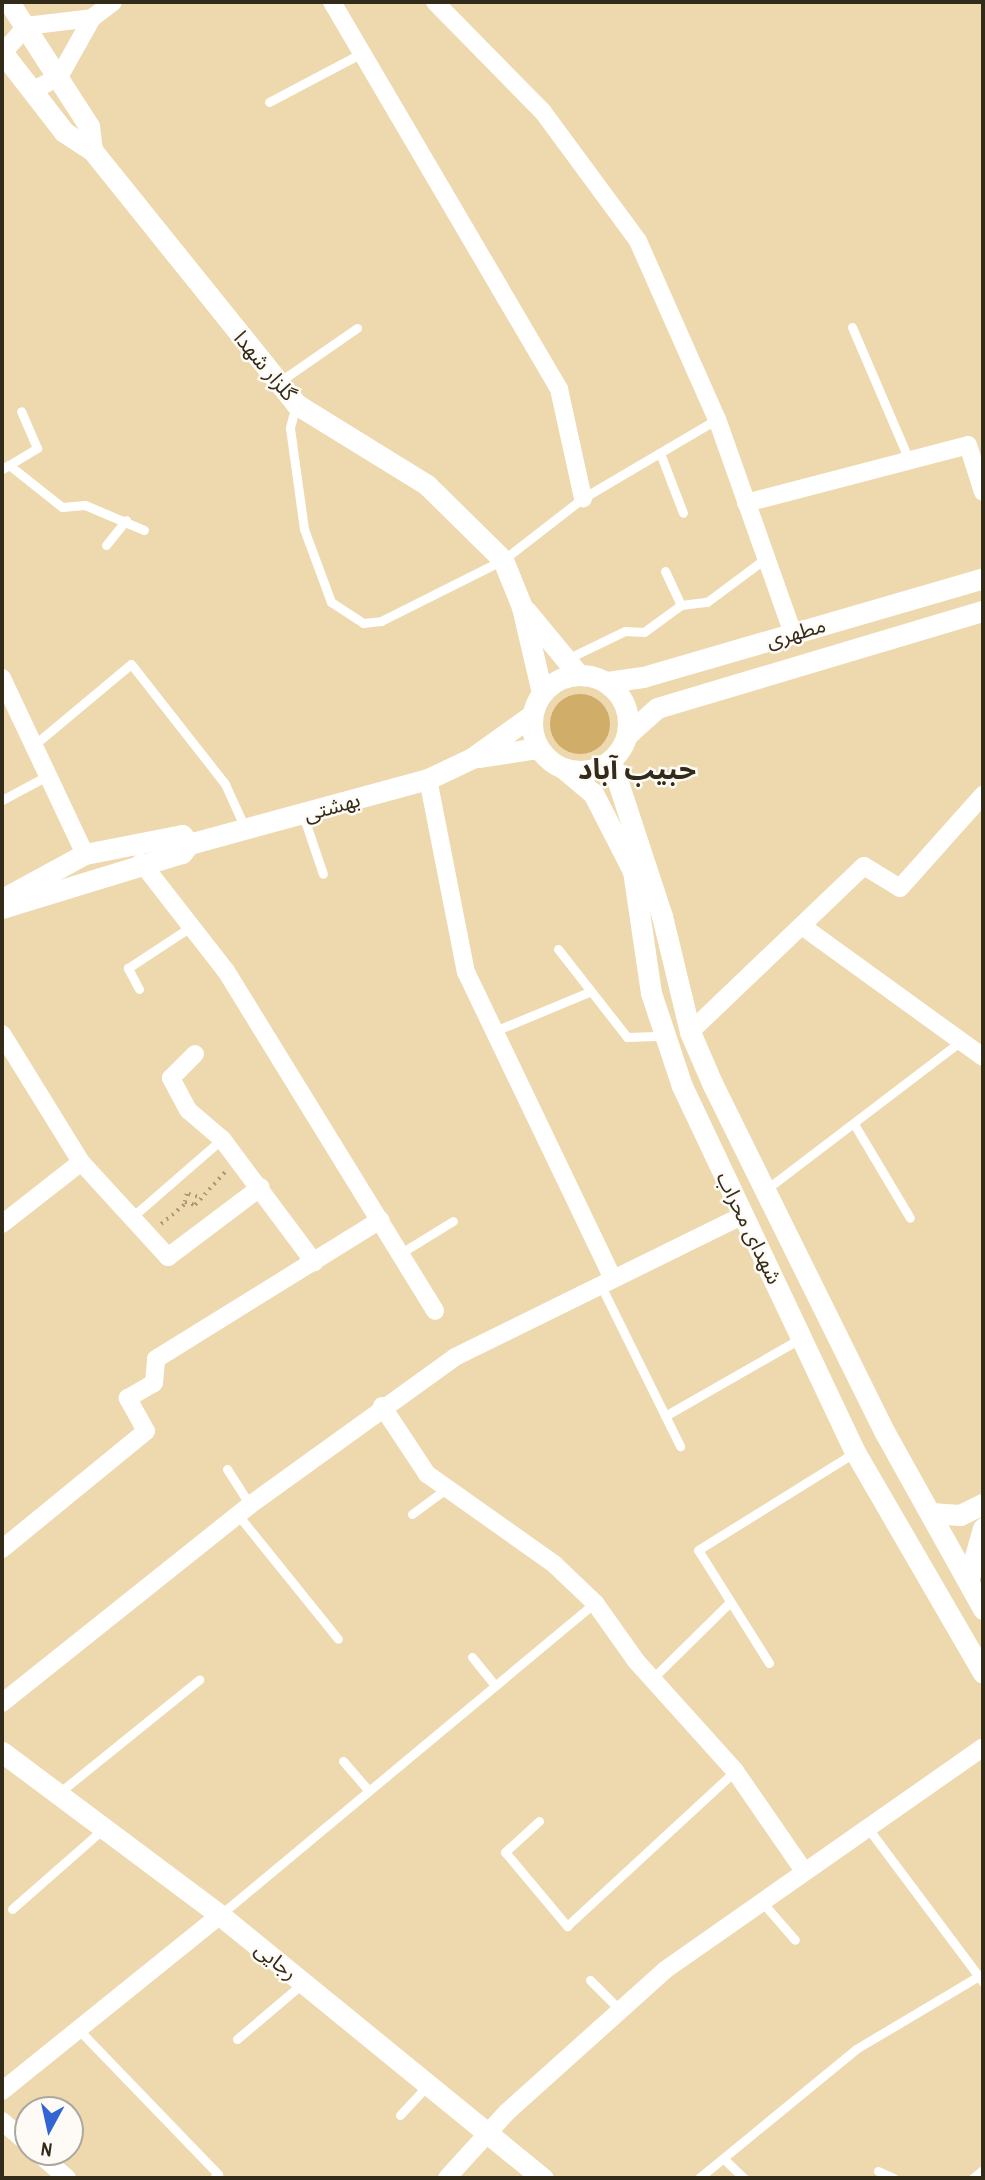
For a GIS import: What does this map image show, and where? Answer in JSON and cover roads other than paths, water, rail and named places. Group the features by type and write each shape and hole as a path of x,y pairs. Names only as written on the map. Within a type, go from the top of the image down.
{"street":[{"name":"گلزار شهدا","path":"9,2 89,125 92,150"},
{"path":"32,91 59,77 92,18 113,2"},
{"path":"332,2 559,389 583,498"},
{"path":"435,2 542,112 638,241 717,419 793,634"},
{"path":"2,53 26,26 92,18"},
{"name":"گلزار شهدا","path":"2,53 64,132 92,150 296,404 427,485 503,560 523,607"},
{"path":"746,503 968,445 983,492"},
{"name":"مطهری","path":"607,682 676,668 983,578"},
{"path":"523,607 572,667 607,682 626,706 627,736 611,761 581,771 564,769 538,748 532,715"},
{"path":"523,607 542,693"},
{"name":"مطهری","path":"627,736 657,708 983,611"},
{"path":"472,758 532,715 542,693 572,667"},
{"path":"676,668 668,686 688,698"},
{"path":"2,678 94,875"},
{"path":"472,758 538,748"},
{"name":"بهشتی","path":"2,908 94,875 183,853 189,844 428,779 472,758"},
{"name":"شهدای محراب","path":"611,761 662,916 690,1032 867,1390 983,1609"},
{"name":"شهدای محراب","path":"564,769 593,793 633,871 651,993 663,1036 742,1216 855,1452 983,1673"},
{"path":"428,779 466,972 606,1281"},
{"path":"690,1032 864,866 900,888 983,795"},
{"name":"بهشتی","path":"2,899 85,853 182,835 189,844"},
{"path":"141,862 192,926 401,1253 435,1311"},
{"path":"802,926 983,1057"},
{"path":"651,993 678,990"},
{"path":"2,1034 81,1162 129,1220 168,1257 261,1187"},
{"path":"195,1054 171,1078 188,1110 222,1139 261,1187 314,1262"},
{"path":"2,1224 81,1162"},
{"path":"2,1703 244,1510 382,1405 455,1357 742,1216"},
{"path":"2,1549 146,1431 128,1398 154,1382 156,1359 380,1220"},
{"path":"831,1404 867,1390"},
{"path":"382,1405 427,1474 554,1564 594,1603 652,1679 736,1771 804,1871"},
{"path":"930,1513 960,1515 983,1504"},
{"path":"968,1581 983,1528"},
{"path":"447,2178 490,2132 618,2008 804,1871 983,1747"},
{"name":"رجایی","path":"2,1752 107,1826 490,2132 543,2178"},
{"path":"2,2091 220,1915"},
{"path":"53,2166 67,2178"}],"lane":[{"path":"269,102 362,53"},
{"path":"852,327 909,460"},
{"path":"278,383 357,328"},
{"path":"296,404 290,428 304,529 331,602 363,623 381,621 503,560 583,498 717,419"},
{"path":"21,411 37,448 5,468 62,507 85,505 127,520 144,530"},
{"path":"660,453 683,513"},
{"path":"106,545 127,520"},
{"path":"572,667 625,631 644,632 681,606 707,602 766,558"},
{"path":"665,571 681,606"},
{"path":"34,745 131,664 225,784 246,830"},
{"path":"2,800 47,776"},
{"path":"303,815 323,874"},
{"path":"139,989 128,968 192,926"},
{"path":"558,949 589,992 627,1037 663,1036"},
{"path":"495,1031 589,992"},
{"path":"768,1188 961,1041"},
{"path":"853,1124 910,1218"},
{"path":"129,1220 222,1139"},
{"path":"401,1253 453,1221"},
{"path":"606,1281 680,1446"},
{"path":"665,1416 802,1337"},
{"path":"769,1663 698,1550 855,1452"},
{"path":"227,1469 244,1510 338,1639"},
{"path":"412,1514 447,1488"},
{"path":"652,1679 730,1602"},
{"path":"220,1915 367,1789 594,1603"},
{"path":"472,1657 494,1684"},
{"path":"60,1792 199,1680"},
{"path":"343,1761 367,1789"},
{"path":"539,1821 505,1852 567,1926 736,1771"},
{"path":"12,1909 107,1826"},
{"path":"699,2178 856,2049 981,1979 867,1827"},
{"path":"762,1902 795,1940"},
{"path":"590,1980 618,2008"},
{"path":"237,2039 303,1983"},
{"path":"78,2029 218,2174 214,2178"},
{"path":"400,2115 428,2085"},
{"path":"724,2160 744,2178"},
{"path":"973,2178 983,2170"},
{"path":"878,2171 893,2178"}],"district":[{"name":"حبیب آباد","path":"637,769"}]}
